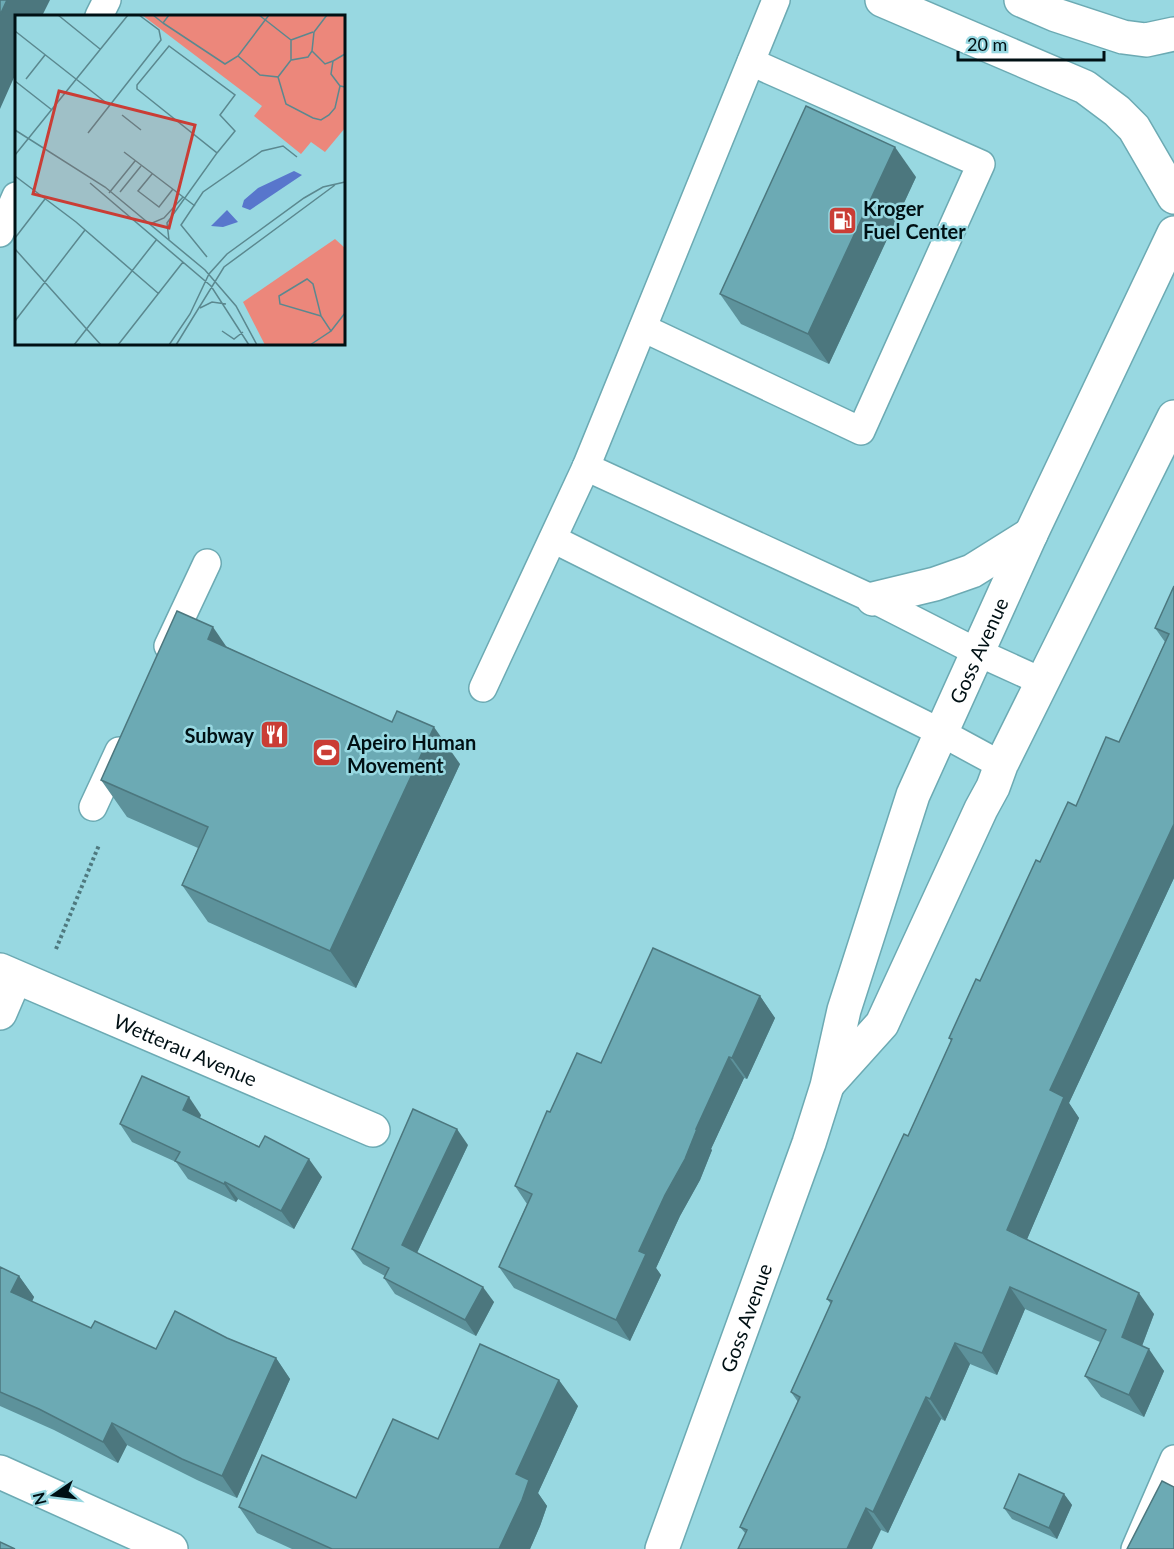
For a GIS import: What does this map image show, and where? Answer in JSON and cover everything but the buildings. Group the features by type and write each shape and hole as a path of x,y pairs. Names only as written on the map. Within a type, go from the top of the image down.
{"main road":[{"path":"882,0 1085,87 1117,111 1134,128 1174,197"},
{"path":"1021,0 1056,15 1123,37 1146,40 1174,34"},
{"name":"Goss Avenue","path":"662,1549 809,1143 827,1086 844,1010 913,795 1030,534 1174,233"},
{"name":"Goss Avenue","path":"827,1086 882,1024 993,787 1001,765 1174,417"},
{"path":"873,599 935,585 972,571 1030,534"},
{"path":"0,1012 18,979"},
{"name":"Wetterau Avenue","path":"18,979 373,1130"},
{"path":"0,1472 171,1549"}],"lane":[{"path":"100,15 107,0"},
{"path":"483,688 586,467 776,0"},
{"path":"643,328 861,431 981,164 751,63"},
{"path":"0,233 15,198"},
{"path":"586,467 873,599 1043,682"},
{"path":"553,540 942,733 1001,765"},
{"path":"156,671 207,563"},
{"path":"93,807 131,724"},
{"path":"1135,1549 1174,1459"}],"path":[{"path":"18,979 102,839 93,807"}],"place":[{"name":"Kroger Fuel Center","path":"842,220"},
{"name":"Subway","path":"275,735"},
{"name":"Apeiro Human Movement","path":"326,753"}]}
